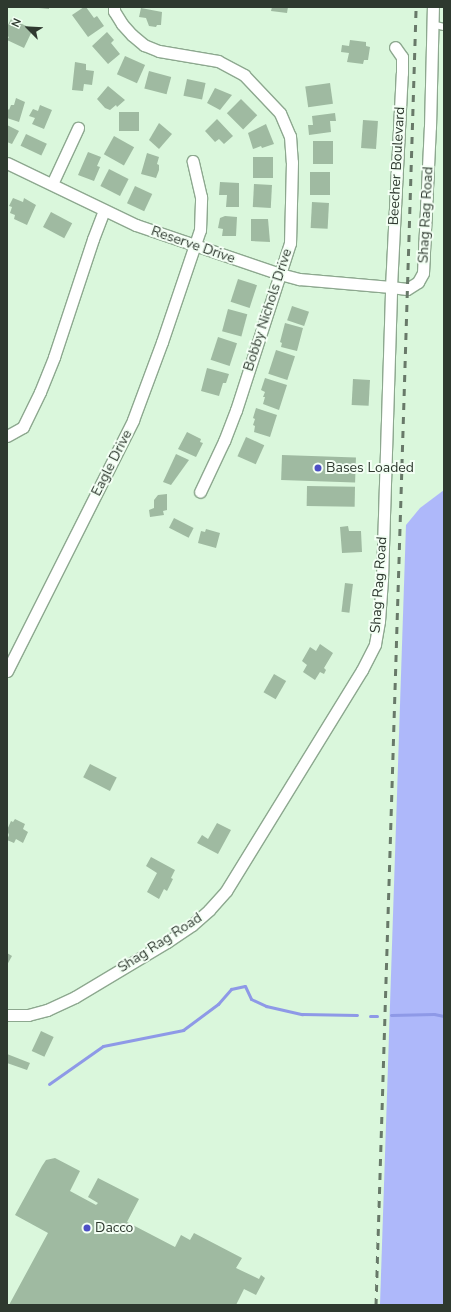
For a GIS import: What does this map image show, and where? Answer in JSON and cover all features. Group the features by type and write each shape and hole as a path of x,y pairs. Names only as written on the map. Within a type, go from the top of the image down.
{"street":[{"name":"Bobby Nichols Drive","path":"114,7 114,12 122,24 144,45 159,51 218,61 244,75 280,113 290,136 292,162 290,243 236,410 224,441 200,492"},
{"name":"Shag Rag Road","path":"7,1015 28,1015 47,1010 75,997 167,942 192,925 209,910 226,891 362,670 375,644 379,621 391,287 407,289 418,282 423,273 426,230 433,7"},
{"name":"Beecher Boulevard","path":"391,287 402,73 402,57 395,47"},
{"path":"52,184 78,128"},
{"name":"Eagle Drive","path":"7,671 133,420 162,342 200,230 201,197 193,161"},
{"name":"Reserve Drive","path":"7,163 136,225 280,274 299,279 391,287"},
{"path":"7,436 23,427 40,392 54,357 104,210"}],"lane":[{"path":"432,24 444,27"}],"shaded area":[{"path":"444,490 444,1305 380,1305 406,525 420,508"}],"building":[{"path":"49,7 49,9 39,8"},
{"path":"86,7 94,18 97,16 104,26 88,37 72,15"},
{"path":"272,7 288,7 287,13 271,11"},
{"path":"141,8 162,12 161,25 157,25 156,27 149,26 146,18 139,17"},
{"path":"11,19 33,29 24,48 7,40 9,37 7,36 7,27"},
{"path":"107,32 114,40 111,43 120,54 108,64 92,46"},
{"path":"350,40 366,42 366,46 370,47 368,60 364,60 363,64 347,62 349,53 341,52 342,45 349,46"},
{"path":"125,56 145,65 137,83 117,74"},
{"path":"75,62 86,64 86,70 94,71 92,85 84,84 83,91 72,90"},
{"path":"149,71 171,77 167,94 144,88"},
{"path":"187,79 206,83 202,100 183,96"},
{"path":"330,83 333,104 308,107 305,86"},
{"path":"108,86 125,100 117,107 116,105 110,110 105,108 97,99"},
{"path":"215,88 232,95 220,110 207,103"},
{"path":"16,98 25,102 19,122 7,118 7,108 9,110 11,105 14,105"},
{"path":"241,99 257,115 243,129 227,113"},
{"path":"40,105 52,110 44,129 32,124 35,118 29,116 33,109 38,111"},
{"path":"119,112 139,112 139,131 119,131"},
{"path":"335,113 336,121 330,121 331,132 309,135 308,125 313,125 312,116"},
{"path":"217,119 233,136 224,144 219,139 215,142 205,131"},
{"path":"363,120 378,121 376,149 361,148"},
{"path":"159,123 172,134 159,149 149,140"},
{"path":"266,124 274,144 253,149 248,133"},
{"path":"7,125 19,131 12,144 7,142"},
{"path":"26,134 47,144 41,156 21,146"},
{"path":"114,136 134,147 124,166 104,154"},
{"path":"313,141 333,141 333,164 313,164"},
{"path":"88,152 101,157 97,166 100,167 94,181 78,175"},
{"path":"147,153 159,157 157,164 159,165 159,170 156,178 141,174"},
{"path":"253,157 273,157 273,178 253,178"},
{"path":"109,169 129,179 120,196 100,186"},
{"path":"310,172 330,172 330,195 310,195"},
{"path":"220,182 239,183 239,207 226,207 227,195 219,195"},
{"path":"254,184 272,185 271,208 253,207"},
{"path":"135,186 152,194 144,211 127,203"},
{"path":"13,198 23,202 24,198 36,205 27,225 14,219 15,215 10,213 12,207 9,206"},
{"path":"312,202 329,203 328,229 311,228"},
{"path":"51,212 72,223 64,238 43,227"},
{"path":"225,216 237,217 236,236 222,236 223,229 218,228 220,218"},
{"path":"251,219 268,219 270,242 251,241"},
{"path":"238,279 257,285 250,308 231,302"},
{"path":"292,306 309,312 304,326 287,320"},
{"path":"228,309 247,314 241,336 222,331"},
{"path":"285,323 303,328 297,351 281,347 282,343 280,342"},
{"path":"218,337 237,343 230,366 211,360"},
{"path":"276,350 295,356 287,380 268,374"},
{"path":"207,368 229,374 226,383 223,383 219,396 201,391"},
{"path":"265,378 287,385 279,410 263,404 265,392 261,390"},
{"path":"353,379 370,380 369,406 352,405"},
{"path":"256,408 277,415 270,437 254,432 255,426 253,425 255,419 253,418"},
{"path":"187,432 201,439 200,442 203,443 196,457 178,449"},
{"path":"246,437 264,445 256,464 237,456"},
{"path":"176,454 189,460 171,485 163,482"},
{"name":"Bases Loaded","path":"282,455 356,458 355,483 281,480"},
{"name":"Bases Loaded","path":"307,486 355,487 355,507 307,506"},
{"path":"167,494 167,510 163,511 164,515 150,517 149,510 154,508 154,500 158,495"},
{"path":"174,518 194,528 189,538 169,528"},
{"path":"348,526 349,531 361,531 362,552 342,553 340,527"},
{"path":"206,529 220,533 216,548 198,543 201,531 205,532"},
{"path":"345,583 353,584 349,613 341,612"},
{"path":"320,644 333,653 324,668 326,670 324,674 320,672 315,680 303,672 307,665 302,661 310,647 316,651"},
{"path":"274,674 286,681 276,699 264,692"},
{"path":"90,764 117,778 110,791 83,777"},
{"path":"15,819 25,824 23,829 28,832 23,843 16,839 14,843 7,840 9,835 7,830 11,821 13,822"},
{"path":"217,823 231,830 218,854 197,843 202,835 208,839"},
{"path":"151,857 175,870 171,878 173,879 167,891 164,889 159,899 147,892 157,873 146,866"},
{"path":"7,953 12,956 7,965"},
{"path":"41,1031 54,1037 44,1057 32,1051"},
{"path":"7,1054 30,1063 27,1070 7,1063"},
{"name":"Dacco","path":"55,1158 80,1171 70,1191 96,1205 98,1203 88,1197 98,1178 139,1199 127,1222 175,1247 181,1235 190,1240 194,1233 242,1258 236,1268 259,1279 261,1275 265,1278 256,1295 244,1289 236,1305 9,1305 48,1233 15,1215 46,1160"}],"waterway":[{"path":"49,1084 103,1046 183,1030 218,1004 231,989 245,986 251,999 266,1006 302,1014 357,1015"},
{"path":"391,1015 434,1014 444,1016"},
{"path":"370,1016 377,1016"}],"railway":[{"path":"376,1305 416,7"}],"place":[{"name":"Bases Loaded","path":"318,468"},
{"name":"Dacco","path":"87,1228"}]}
